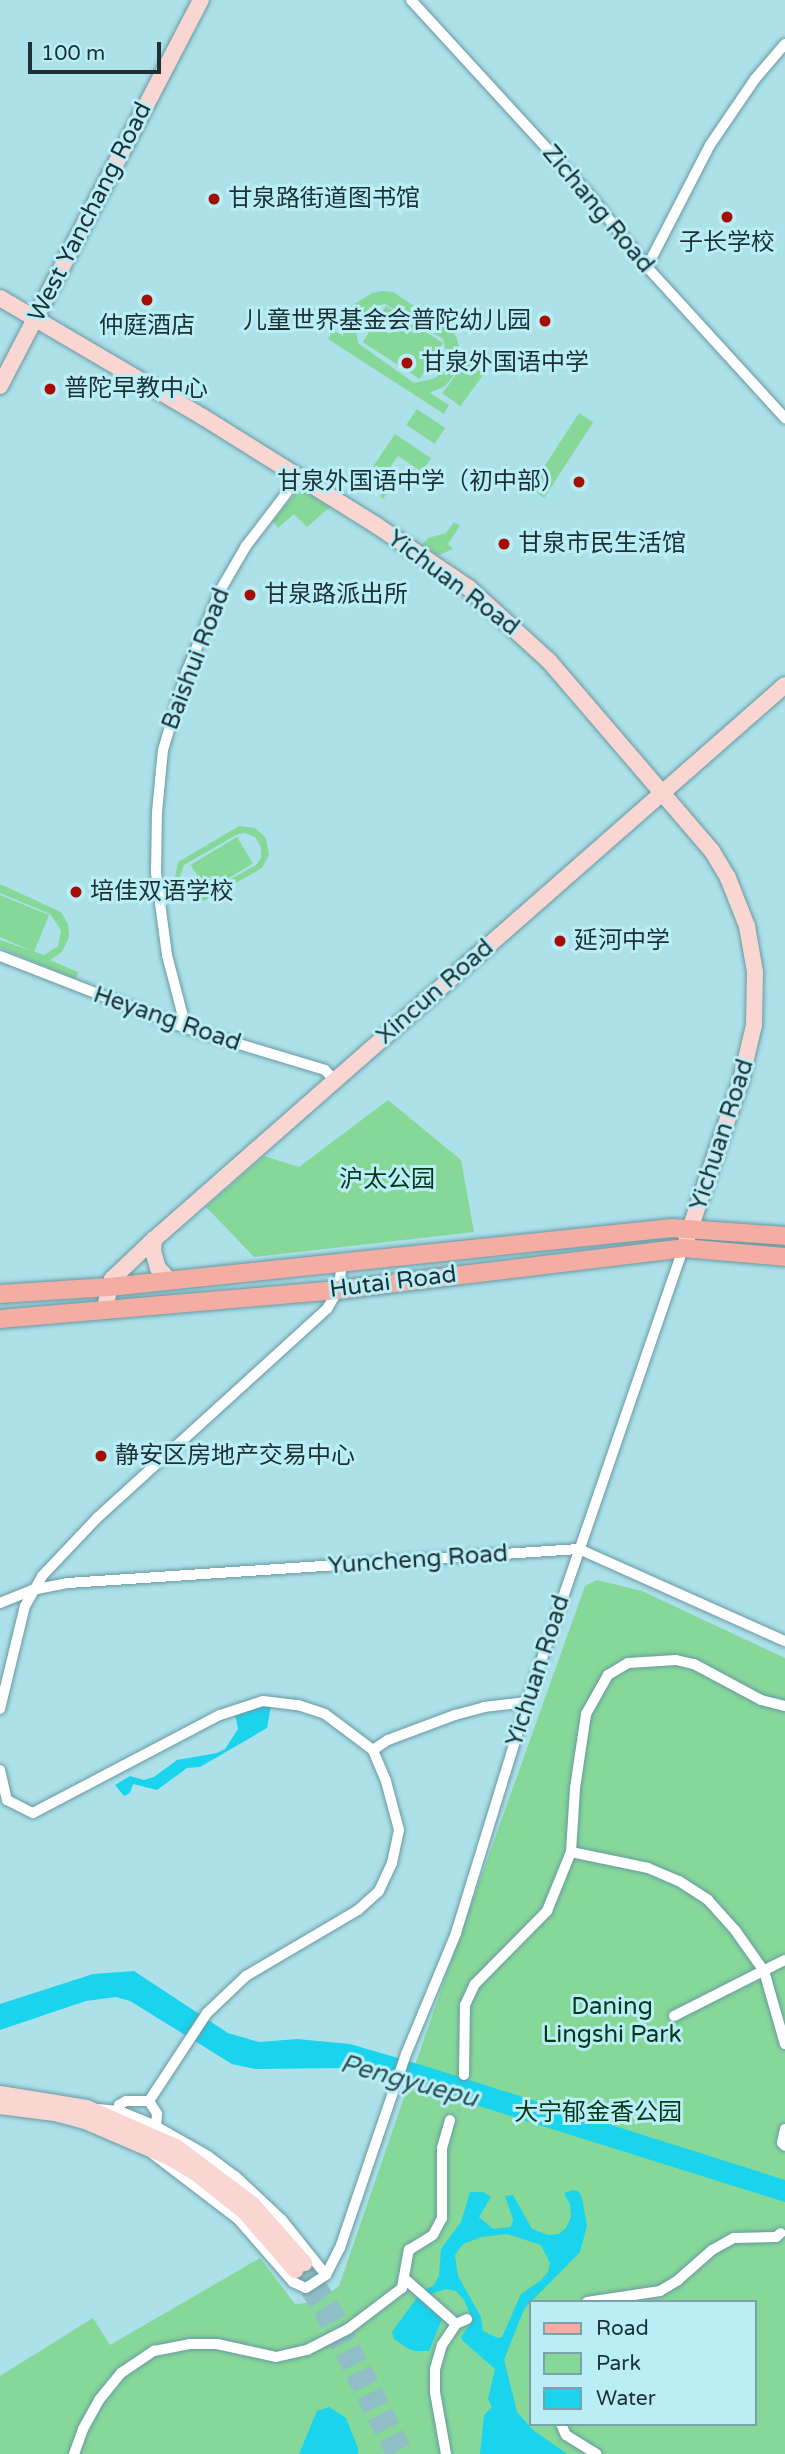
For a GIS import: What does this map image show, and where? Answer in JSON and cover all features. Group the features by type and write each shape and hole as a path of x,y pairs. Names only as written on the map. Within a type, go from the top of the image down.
{"main road":[{"name":"Hutai Road","path":"0,1294 109,1287 691,1228 785,1236"},
{"name":"Hutai Road","path":"0,1319 338,1290 683,1248 785,1257"}],"street":[{"name":"West Yanchang Road","path":"0,386 201,0"},
{"name":"Zichang Road","path":"411,0 588,193 647,267 785,418"},
{"path":"647,267 710,145 755,79 785,44"},
{"name":"Yichuan Road","path":"0,298 299,477 446,571 502,616 549,661 712,850 728,877 747,926 755,972 754,1025 747,1061 527,1702 456,1933 406,2054 336,2257 326,2275"},
{"name":"Baishui Road","path":"187,1028 167,955 156,873 157,812 163,750 186,673 221,589 246,547 299,477"},
{"name":"Xincun Road","path":"104,1311 109,1287 117,1273 785,685"},
{"name":"Heyang Road","path":"0,956 187,1028 325,1070 334,1080"},
{"path":"155,1239 153,1251 158,1268 170,1281"},
{"path":"0,1709 25,1606 32,1590 69,1544 327,1309 338,1290 342,1264"},
{"name":"Yuncheng Road","path":"0,1603 32,1590 68,1583 579,1549 785,1641"},
{"path":"464,2075 465,2005 475,1984 547,1910 571,1852 576,1778 586,1714 608,1675 628,1664 676,1660 694,1664 761,1700 785,1706"},
{"path":"0,1770 4,1804 33,1813 42,1811 220,1714 262,1701 298,1705 325,1714 373,1750 386,1781 398,1830 392,1863 379,1891 358,1910 246,1976 207,2013 149,2101"},
{"path":"373,1750 400,1735 455,1715 484,1707 527,1702"},
{"path":"571,1852 648,1868 679,1881 708,1900 735,1930 764,1971 785,2044"},
{"path":"674,2016 785,1960"},
{"path":"0,2094 88,2108 119,2110 156,2126 234,2176 282,2220 304,2263"},
{"path":"119,2110 119,2105 126,2101 149,2101"},
{"path":"149,2101 157,2114 156,2126"},
{"path":"0,2106 55,2113 141,2142 196,2173 221,2191 267,2234 304,2263 326,2275 306,2288 293,2282 238,2219 207,2193 164,2165 141,2142"},
{"path":"88,2108 146,2132 202,2164 253,2204 304,2263"},
{"path":"74,2454 83,2429 99,2400 121,2373 154,2351 189,2344 217,2344 276,2357 307,2350 348,2329 402,2288 409,2250 433,2235 442,2218 442,2148 450,2120"},
{"path":"785,2129 782,2143 785,2146"},
{"path":"600,2300 660,2291 678,2280 712,2250 734,2238 781,2237"},
{"path":"304,2263 336,2257"},
{"path":"404,2278 456,2324"},
{"path":"446,2454 435,2392 435,2369 442,2345 456,2324 467,2319"},
{"path":"562,2426 566,2435 597,2454"}],"green space":[{"path":"393,292 453,332 460,356 456,373 445,386 430,393 449,405 444,414 328,339 333,330 343,336 345,316 351,306 372,293","holes":["385,304 443,339 448,360 436,378 414,383 358,343 356,330 361,317 371,307"]},
{"path":"386,306 443,343 420,379 363,342"},
{"path":"466,361 484,374 460,406 442,393"},
{"path":"417,409 445,428 435,444 406,425"},
{"path":"579,413 593,422 544,498 530,488"},
{"path":"395,434 431,458 422,472 398,456 387,472 397,480 383,499 380,497 388,484 370,471"},
{"path":"303,491 330,507 307,527 294,514 278,528 273,521 295,494"},
{"path":"454,522 460,526 448,544 453,549 439,555 421,546 428,538 446,533"},
{"path":"239,826 255,828 266,838 269,855 262,868 206,900 195,901 182,895 174,883 178,862","holes":["245,833 255,837 261,847 261,858 256,865 206,893 193,894 186,890 180,876 184,865 238,834"]},
{"path":"237,837 253,864 207,891 191,865"},
{"path":"0,884 61,912 68,924 69,937 62,952 50,960 78,972 76,979 0,948 0,940 44,955 58,946 61,930 50,914 0,893"},
{"path":"0,895 49,915 34,952 0,937"},
{"name":"沪太公园","path":"388,1100 461,1160 474,1232 254,1257 206,1207 264,1156 299,1167"},
{"name":"Daning Lingshi Park","path":"597,1580 642,1591 785,1658 785,2454 0,2454 0,2376 93,2318 110,2345 260,2258 295,2304 318,2302 339,2286 585,1586"}],"water":[{"path":"271,1706 267,1728 200,1767 187,1768 157,1790 133,1784 130,1793 124,1796 115,1785 130,1776 144,1780 154,1777 177,1760 217,1753 225,1749 238,1729 235,1714 251,1708"},
{"name":"Pengyuepu","path":"134,1971 228,2033 259,2042 297,2039 350,2044 425,2066 785,2180 785,2202 418,2087 347,2068 255,2069 232,2064 130,2001 116,1997 86,2001 0,2030 0,2004 93,1974"},
{"path":"574,2190 579,2192 587,2226 580,2252 530,2300 504,2360 517,2412 533,2430 567,2454 480,2454 484,2415 492,2407 488,2399 495,2369 461,2337 473,2320 464,2300 456,2291 446,2289 433,2293 425,2303 442,2319 429,2351 407,2348 394,2339 392,2332 421,2292 434,2285 439,2276 441,2249 461,2222 470,2192 483,2192 491,2197 479,2217 493,2229 511,2227 513,2219 505,2196 513,2195 532,2229 548,2235 559,2234 566,2228 571,2217 570,2205 564,2193","holes":["507,2234 541,2245 550,2263 548,2272 540,2281 521,2294 502,2337 498,2338 483,2331 481,2317 458,2276 455,2255 463,2244 481,2237"]},
{"path":"329,2407 346,2418 358,2454 299,2454 317,2411"}],"tunnel":[{"path":"304,2263 331,2305 406,2454"},
{"path":"295,2270 321,2310 394,2454"}],"place":[{"name":"甘泉路街道图书馆","path":"214,199"},
{"name":"子长学校","path":"727,217"},
{"name":"仲庭酒店","path":"147,300"},
{"name":"儿童世界基金会普陀幼儿园","path":"545,321"},
{"name":"甘泉外国语中学","path":"407,363"},
{"name":"普陀早教中心","path":"50,389"},
{"name":"甘泉外国语中学（初中部）","path":"579,482"},
{"name":"甘泉市民生活馆","path":"504,544"},
{"name":"甘泉路派出所","path":"250,595"},
{"name":"培佳双语学校","path":"76,892"},
{"name":"延河中学","path":"560,941"},
{"name":"静安区房地产交易中心","path":"101,1456"}],"park label":[{"name":"大宁郁金香公园","path":"598,2113"}]}
